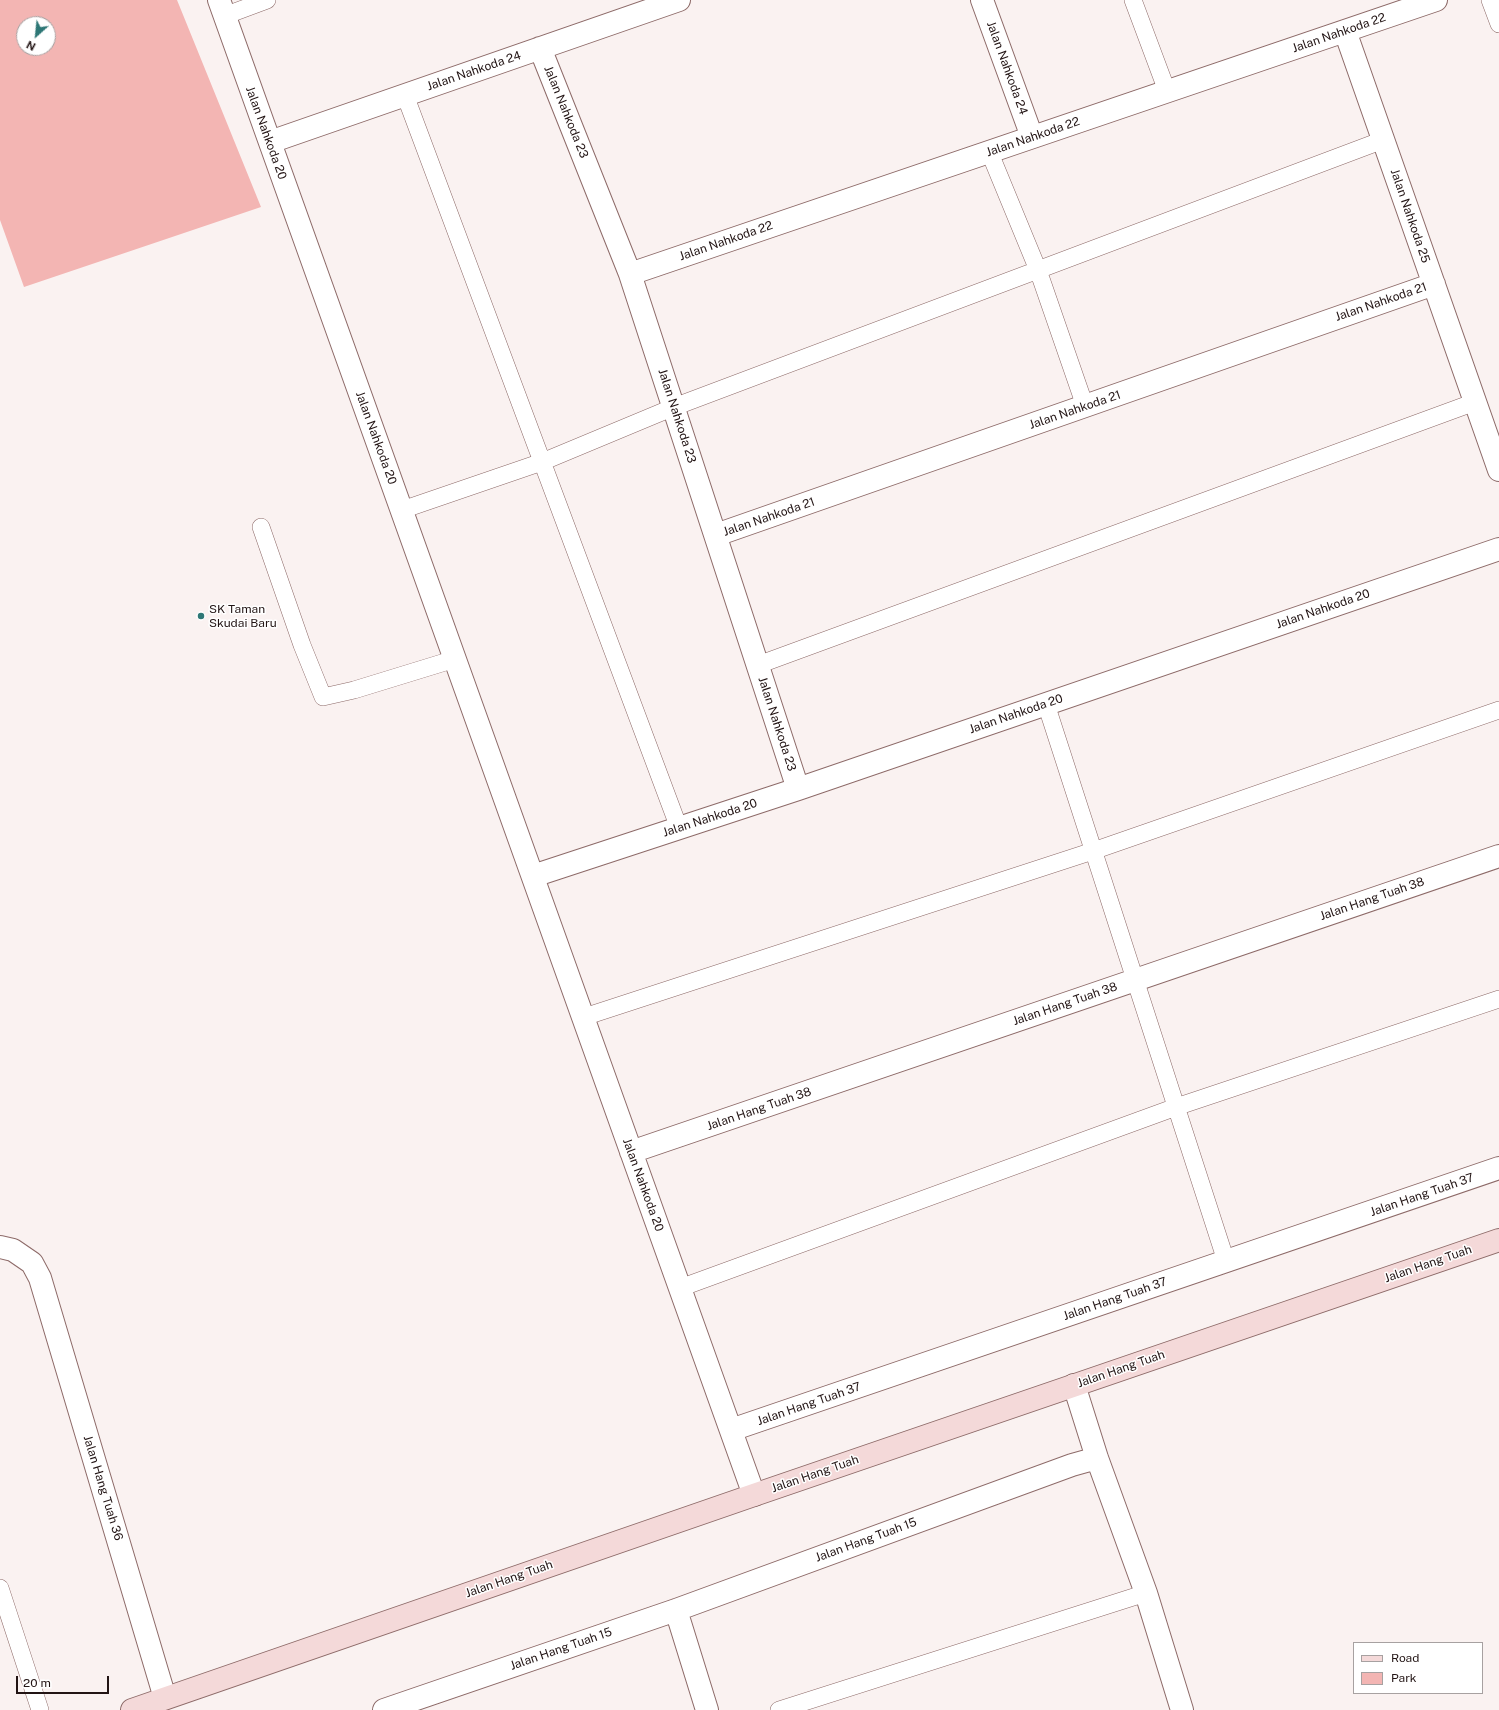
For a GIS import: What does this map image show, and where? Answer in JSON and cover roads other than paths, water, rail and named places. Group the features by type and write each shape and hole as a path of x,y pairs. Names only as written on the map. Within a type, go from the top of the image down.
{"street":[{"name":"Jalan Nahkoda 24","path":"270,142 679,0"},
{"name":"Jalan Nahkoda 24","path":"982,0 1032,137"},
{"name":"Jalan Nahkoda 22","path":"630,274 1436,0"},
{"name":"Jalan Nahkoda 20","path":"222,8 754,1494"},
{"name":"Jalan Nahkoda 25","path":"1345,31 1499,470"},
{"name":"Jalan Nahkoda 23","path":"540,48 630,274 798,789"},
{"name":"Jalan Nahkoda 21","path":"716,535 1434,284"},
{"name":"Jalan Nahkoda 20","path":"533,876 798,789 1499,549"},
{"name":"Jalan Hang Tuah 38","path":"631,1152 1499,856"},
{"name":"Jalan Hang Tuah 37","path":"731,1430 1499,1168"},
{"name":"Jalan Hang Tuah","path":"132,1710 754,1494 1499,1240"},
{"name":"Jalan Hang Tuah 36","path":"0,1247 13,1250 32,1263 40,1278 165,1698"},
{"path":"1074,1385 1097,1458 1146,1593 1182,1710"},
{"name":"Jalan Hang Tuah 15","path":"384,1710 676,1610 1064,1468 1097,1458"},
{"path":"676,1610 707,1710"}],"lane":[{"path":"222,8 267,0"},
{"path":"1134,0 1167,91"},
{"path":"1490,0 1499,24"},
{"path":"405,95 679,828"},
{"path":"402,510 542,462 674,407 1383,140"},
{"path":"989,152 1038,270 1085,406"},
{"path":"758,665 1475,402"},
{"path":"261,527 302,644 323,697 354,690 455,659"},
{"path":"1046,704 1226,1262"},
{"path":"584,1017 1093,851 1499,710"},
{"path":"680,1288 1176,1107 1499,999"},
{"path":"0,1588 40,1710"},
{"path":"779,1710 1146,1593"}],"place":[{"name":"SK Taman Skudai Baru","path":"201,616"}]}
